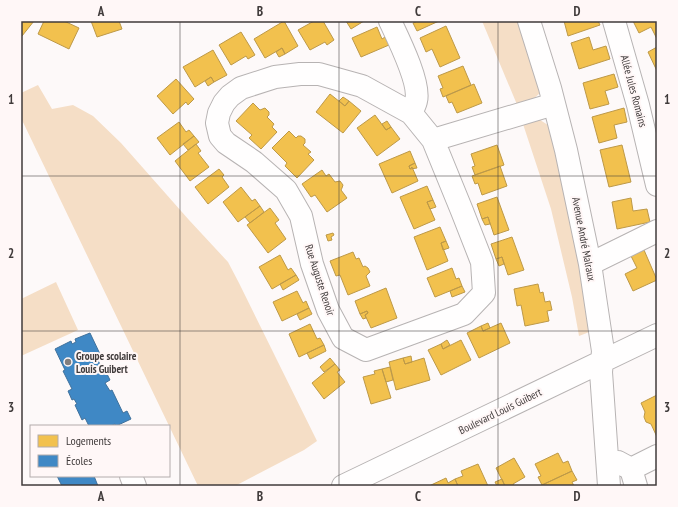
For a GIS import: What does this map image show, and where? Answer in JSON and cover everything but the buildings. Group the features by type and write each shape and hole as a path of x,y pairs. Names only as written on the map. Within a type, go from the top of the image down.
{"street":[{"path":"390,21 407,58 417,91 417,101 411,113"},
{"name":"Avenue André Malraux","path":"529,21 566,150 590,264 602,351 601,362 609,486"},
{"name":"Allée Jules Romains","path":"614,21 638,105 657,186"},
{"name":"Rue Auguste Renoir","path":"300,74 319,74 362,86 411,113 433,140 482,262 484,293 464,314 366,350 343,338 328,310 312,264 301,216 286,190 254,162 226,143 220,136 217,123 219,113 224,103 230,96 241,88 275,77 300,74"},
{"path":"433,140 554,104"},
{"path":"590,264 657,232"},
{"name":"Boulevard Louis Guibert","path":"343,486 657,335"},
{"path":"608,462 618,462 634,477 657,456"},
{"path":"130,477 135,486"}],"shaded area":[{"path":"482,21 518,21 541,92 529,103 518,107"},
{"path":"38,85 52,109 73,105 93,116 121,143 228,262 317,441 304,450 235,486 198,486 170,425 169,425 21,118 21,93"},
{"path":"537,118 551,127 565,180 592,331 579,336 572,297 551,209 522,121"},
{"path":"56,282 78,330 21,356 21,299"}],"place":[{"name":"Groupe scolaire Louis Guibert","path":"68,362"}]}
